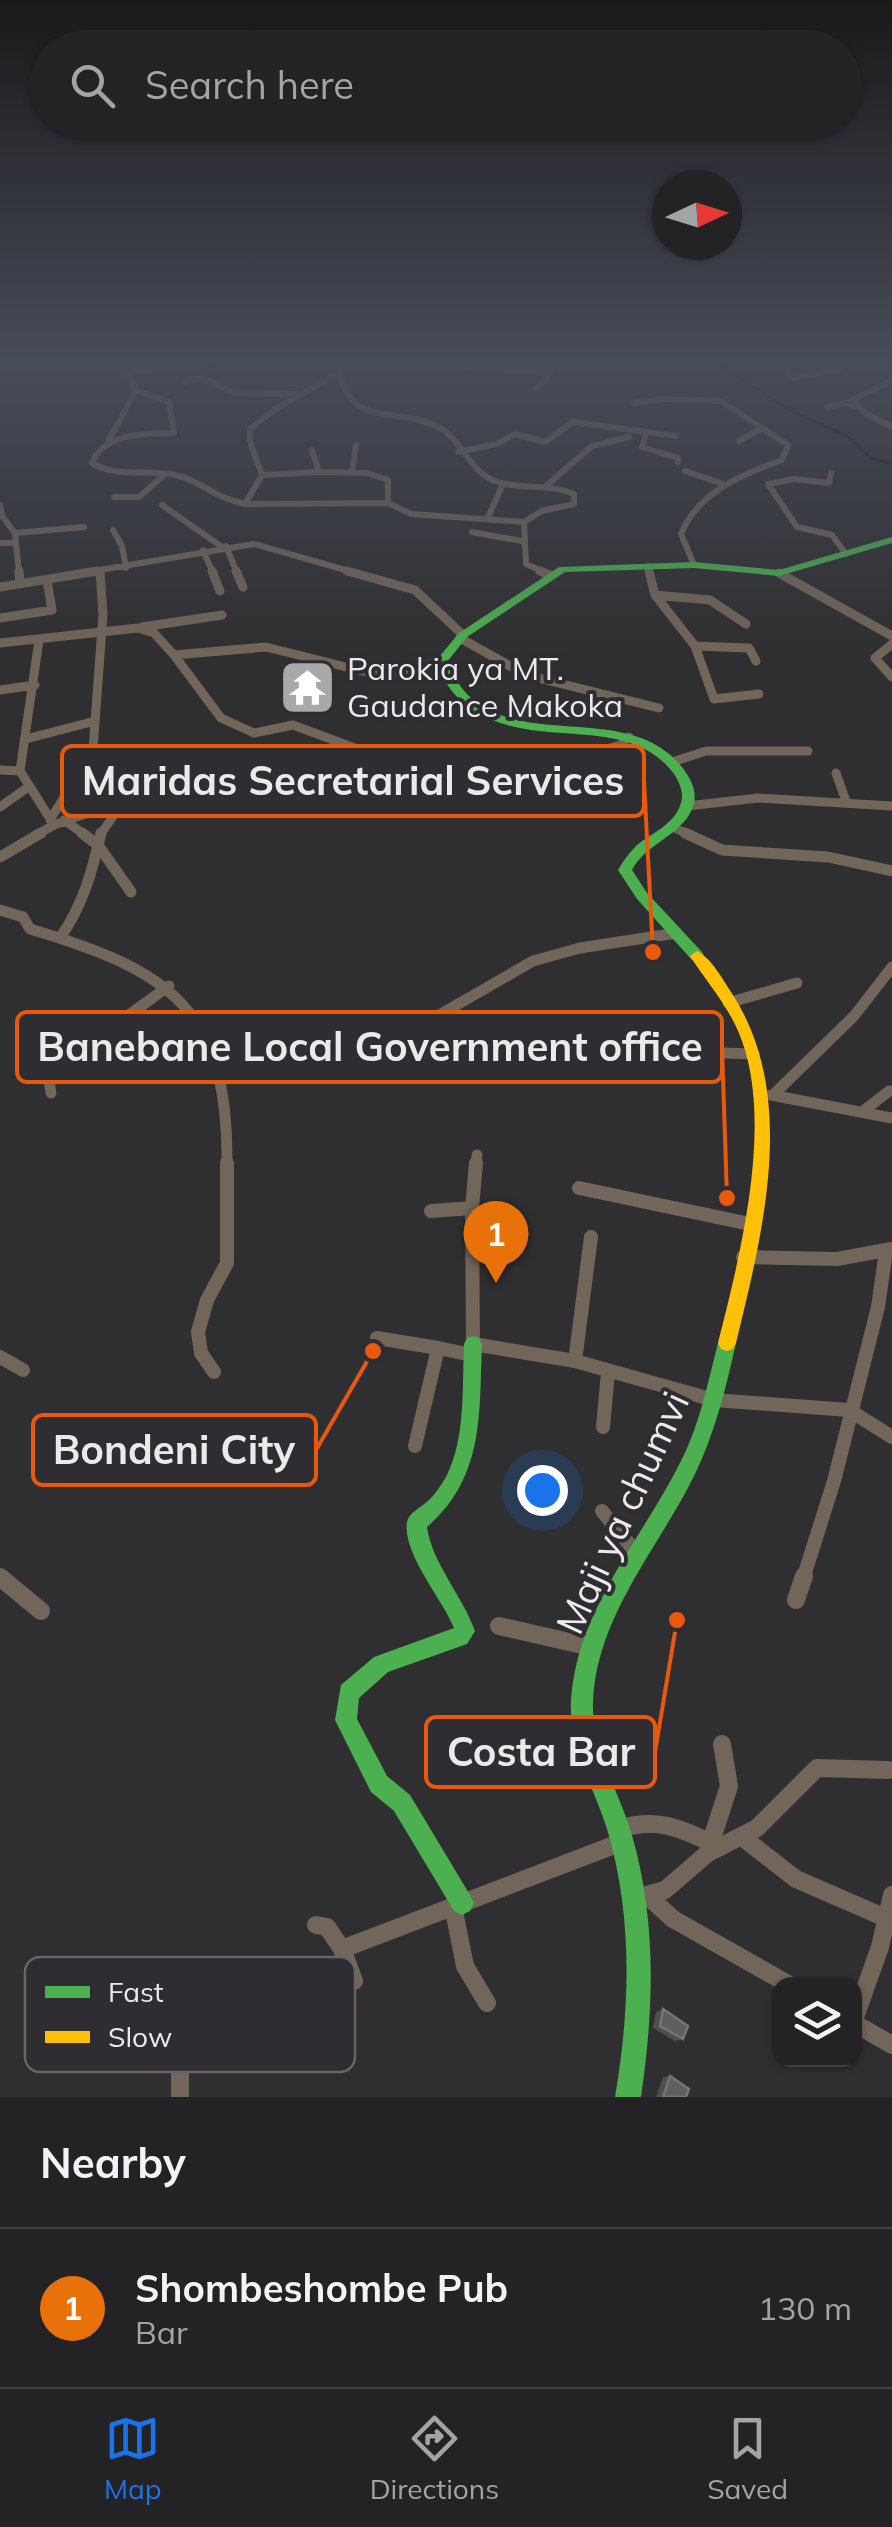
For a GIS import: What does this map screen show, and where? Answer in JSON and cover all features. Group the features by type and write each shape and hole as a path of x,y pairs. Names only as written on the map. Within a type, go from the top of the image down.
{"street":[{"path":"92,461 99,468 180,476 220,499 244,504 388,504 411,514 524,522 542,511 577,501 570,492 546,486 502,484 467,461"},
{"path":"244,504 262,475 257,461"},
{"path":"315,461 319,472"},
{"path":"352,472 354,461"},
{"path":"546,486 570,461"},
{"path":"694,565 682,530 724,484 779,461"},
{"path":"685,471 724,484"},
{"path":"262,475 352,472 388,480 388,504"},
{"path":"747,472 768,484 797,528 832,535 846,554"},
{"path":"768,484 794,479 828,483 831,473"},
{"path":"114,497 139,497 162,477"},
{"path":"488,517 502,484"},
{"path":"0,505 1,516 16,538 20,584"},
{"path":"162,505 224,546 243,587"},
{"path":"524,522 526,564 550,575"},
{"path":"0,543 84,527"},
{"path":"113,530 122,546 126,568"},
{"path":"472,532 522,541"},
{"path":"174,656 266,647 378,675 441,662 461,637 550,575 586,566 694,565 779,573 892,540"},
{"path":"0,586 126,568 224,546 270,546 415,590 461,637 526,674 659,708"},
{"path":"202,550 220,591"},
{"path":"648,566 656,595 695,646 714,699 758,694"},
{"path":"56,822 90,761 101,632 100,572"},
{"path":"779,573 892,636"},
{"path":"0,618 52,610 47,580"},
{"path":"656,595 710,600 746,624"},
{"path":"0,643 222,615"},
{"path":"138,628 154,634 222,718 239,727 254,733 292,725 422,773 495,783"},
{"path":"40,640 20,771 56,822 98,845 131,892"},
{"path":"892,644 875,658 892,677"},
{"path":"695,646 749,648 756,660"},
{"path":"441,662 450,683 468,703 483,712 520,722 628,737 672,762 687,789 687,806 741,798 892,806"},
{"path":"0,690 35,685"},
{"path":"26,739 95,721"},
{"path":"542,768 620,745 628,737"},
{"path":"672,762 706,751 808,751"},
{"path":"0,857 56,822 125,800 184,762"},
{"path":"0,770 20,771"},
{"path":"836,773 846,801"},
{"path":"0,807 28,787"},
{"path":"60,938 79,912 100,834 125,800"},
{"name":"Maji ya chumvi","path":"628,2097 640,2022 642,1899 596,1775 582,1706 591,1648 690,1464 714,1400 750,1224 768,1094 754,1054 728,1002 677,933 632,884 625,870 630,857 672,826 687,806"},
{"path":"672,826 722,850 828,856 892,871"},
{"path":"0,910 25,918 30,928 133,964 170,986 198,1019 212,1045 221,1067 228,1106 228,1265 206,1303 199,1340 201,1353 214,1372"},
{"path":"427,1022 534,961 580,948 677,933"},
{"path":"768,1094 854,1016 892,966"},
{"path":"728,1002 797,983"},
{"path":"50,1093 50,1080 58,1066 170,986"},
{"path":"669,1052 754,1054"},
{"path":"862,1112 889,1090"},
{"path":"768,1094 892,1118"},
{"path":"476,1155 467,1420 450,1494 417,1523 416,1535 421,1555 465,1631 460,1637 381,1664 349,1693 346,1720 379,1784 402,1803 458,1904 466,1966 487,2003"},
{"path":"579,1188 750,1224"},
{"path":"431,1210 472,1208"},
{"path":"575,1362 591,1237"},
{"path":"743,1257 850,1261 889,1250 834,1481 796,1600"},
{"path":"378,1338 575,1362 714,1400 849,1410 892,1437"},
{"path":"415,1446 438,1348"},
{"path":"0,1357 23,1370"},
{"path":"603,1427 608,1372"},
{"path":"602,1511 638,1556"},
{"path":"0,1577 41,1611"},
{"path":"499,1626 591,1648"},
{"path":"642,1899 686,1877 709,1848 728,1793 729,1764 722,1744"},
{"path":"709,1848 742,1837 762,1824 790,1790 818,1768 888,1770"},
{"path":"342,1949 620,1836 646,1820 662,1819 709,1848"},
{"path":"742,1837 796,1879 888,1919"},
{"path":"862,1998 892,1895"},
{"path":"642,1899 776,1977"},
{"path":"316,1925 327,1927 345,1957"},
{"path":"862,2027 892,2046"}],"building":[{"path":"663,2009 688,2026 683,2039 660,2026"},
{"path":"670,2076 689,2089 686,2097 663,2097"}],"waterway":[{"path":"881,461 892,464"}],"traffic: fast":[{"path":"697,956 642,896 625,870 638,851 675,824 687,805 686,783 669,759 634,739 529,726 490,715 460,695 441,662 463,635 563,569 694,565 779,573 892,540"},
{"path":"628,2097 639,1997 634,1898 619,1832 585,1735 582,1701 586,1668 608,1608 695,1452 727,1343"},
{"path":"462,1903 402,1803 379,1784 346,1720 349,1693 381,1664 460,1637 465,1631 423,1552 417,1523 437,1506 461,1465 469,1419 473,1344"}],"traffic: slow":[{"path":"697,956 745,1028 760,1088 762,1124 756,1200 727,1343"}],"place":[{"name":"Parokia ya MT. Gaudance Makoka","path":"308,687"},
{"name":"Maridas Secretarial Services","path":"653,952"},
{"name":"Banebane Local Government office","path":"727,1198"},
{"name":"Shombeshombe Pub","path":"496,1283"},
{"name":"Bondeni City","path":"373,1351"},
{"name":"Costa Bar","path":"677,1620"}]}
